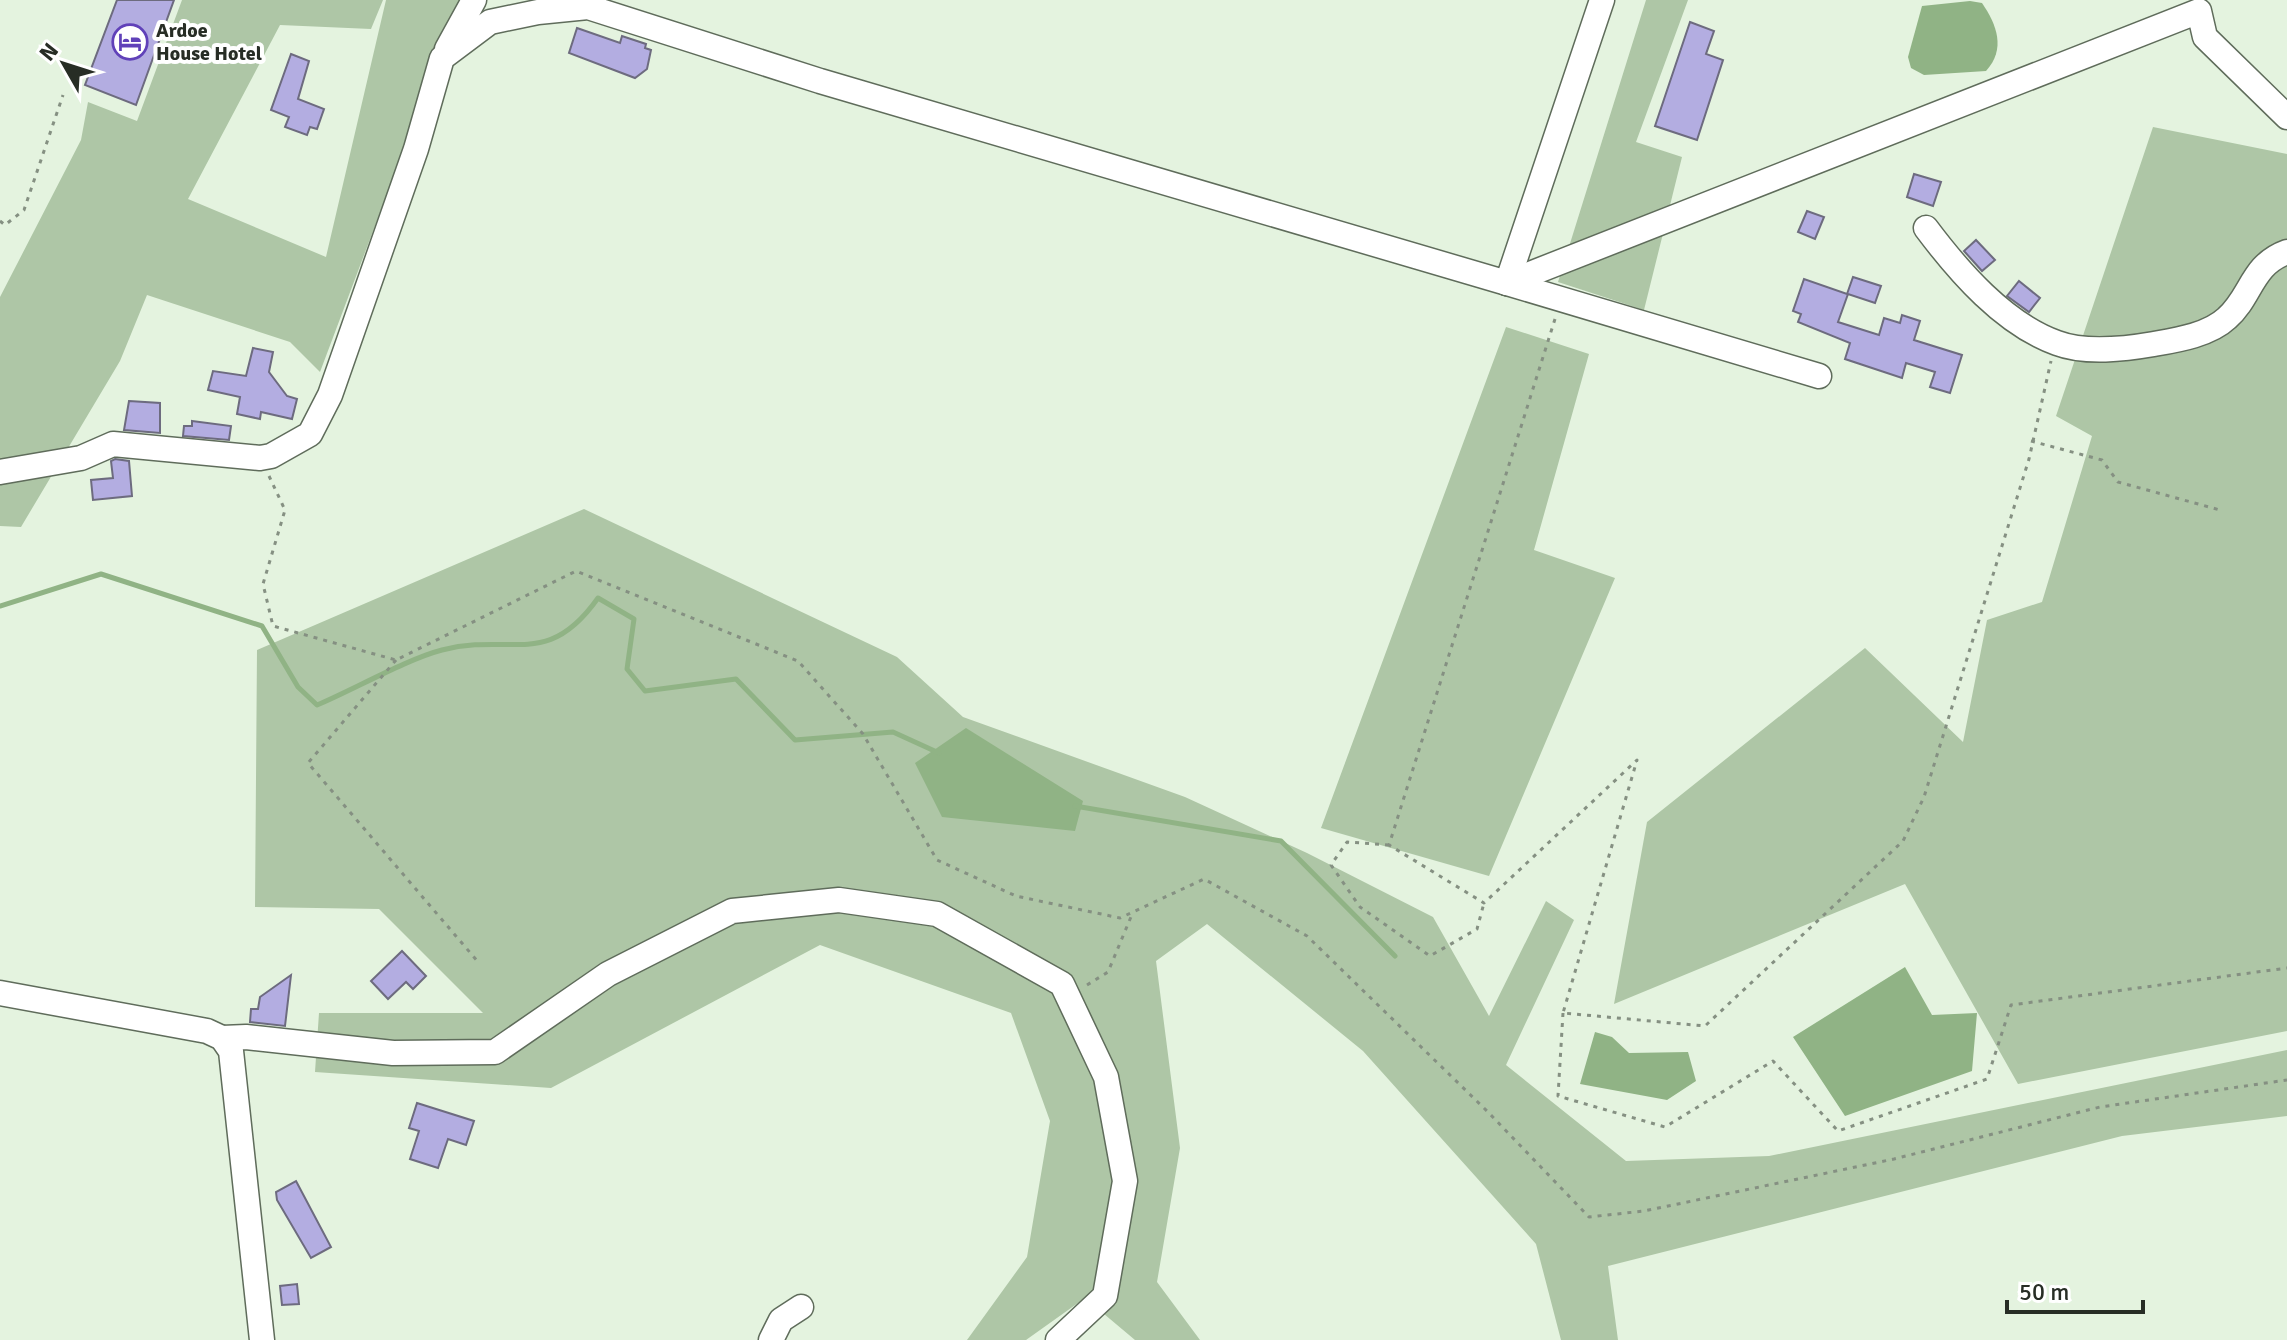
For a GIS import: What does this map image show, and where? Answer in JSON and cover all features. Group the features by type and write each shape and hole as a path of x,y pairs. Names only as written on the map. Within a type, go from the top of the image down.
{"street":[{"path":"0,472 81,458 113,444 260,458 271,456 310,434 330,395 416,149 442,58 474,0"},
{"path":"1507,283 1602,0"},
{"path":"442,58 490,22 538,12 588,7 835,85 1819,376"},
{"path":"1507,283 2199,11 2205,37 2287,117"},
{"path":"1926,228 1998,307 2056,343 2128,349 2185,339 2226,319 2250,282 2273,258 2287,252"},
{"path":"0,993 207,1031 222,1038 246,1037 393,1053 495,1052 608,974 732,911 839,900 937,914 1062,984 1106,1077 1125,1181 1105,1296 1058,1340"},
{"path":"222,1038 231,1051 262,1340"},
{"path":"771,1340 781,1320 801,1307"}],"path":[{"path":"0,221 5,225 24,210 63,95"},
{"path":"1389,845 1561,300"},
{"path":"1563,1013 1705,1026 1903,841 1924,797 2029,459 2056,343"},
{"path":"2031,441 2102,460 2118,482 2220,510"},
{"path":"260,458 285,510 263,584 273,626 396,660"},
{"path":"479,963 308,763 396,660 576,571 798,661 863,734 937,860 1016,896 1120,918 1204,879 1307,936 1487,1111 1589,1217 1644,1211 1894,1159 2100,1107 2287,1080"},
{"path":"1484,903 1389,845 1347,842 1331,865 1360,907 1430,956 1477,929 1484,903 1637,760 1563,1013 1558,1096 1665,1127 1773,1061 1838,1131 1987,1079 2011,1005 2287,968"},
{"path":"1087,985 1108,972 1133,912"}],"shaded area":[{"path":"182,0 383,0 371,29 280,25 188,199 326,257 386,0 460,0 320,372 290,342 147,295 120,361 21,527 0,526 0,297 81,140 88,102 137,121"},
{"path":"1646,0 1688,0 1636,142 1682,157 1644,310 1558,282"},
{"path":"1970,1 1982,3 1995,28 1996,54 1986,71 1924,75 1911,68 1908,57 1922,6"},
{"path":"2153,127 2287,154 2287,1031 2018,1084 1905,884 1614,1004 1647,822 1865,648 1963,742 1987,620 2042,602 2092,436 2056,416"},
{"path":"1506,327 1589,354 1534,550 1615,578 1489,876 1321,828"},
{"path":"584,509 897,657 963,717 1185,797 1307,853 1433,917 1489,1016 1546,901 1574,920 1506,1065 1626,1161 1769,1156 2287,1050 2287,1116 2122,1136 1608,1266 1618,1340 1561,1340 1536,1244 1363,1051 1207,924 1156,961 1180,1148 1157,1282 1200,1340 1135,1340 1085,1298 1026,1340 967,1340 1027,1257 1050,1121 1011,1013 820,945 551,1088 315,1072 319,1013 483,1013 379,909 255,907 257,650"},
{"path":"966,728 1083,801 1075,831 942,817 915,763"},
{"path":"1905,967 1932,1015 1977,1013 1972,1071 1845,1116 1793,1037"},
{"path":"1595,1032 1612,1037 1629,1053 1688,1052 1696,1081 1667,1100 1580,1084"}],"building":[{"name":"Ardoe House Hotel","path":"117,0 174,0 136,105 85,85"},
{"path":"1690,22 1714,31 1706,54 1723,60 1697,140 1655,126"},
{"path":"577,28 620,43 622,36 646,44 645,48 651,50 647,69 635,78 569,53"},
{"path":"291,54 309,61 298,99 324,109 317,129 310,127 307,135 285,127 289,117 271,110"},
{"path":"1914,174 1941,182 1933,206 1907,197"},
{"path":"1807,211 1824,217 1815,239 1798,232"},
{"path":"1976,240 1995,260 1982,271 1964,251"},
{"path":"1853,277 1881,286 1875,303 1848,294 1838,322 1879,335 1884,318 1900,323 1902,315 1920,321 1914,340 1962,355 1950,393 1930,387 1935,372 1906,363 1902,378 1845,359 1850,343 1798,322 1801,314 1793,311 1804,279 1847,294"},
{"path":"2019,281 2040,298 2029,312 2007,296"},
{"path":"253,348 273,352 269,372 287,396 297,399 292,419 261,412 260,419 237,414 240,397 208,390 213,371 246,376"},
{"path":"129,401 160,403 160,433 124,430"},
{"path":"192,421 231,426 229,440 183,436 184,426 192,426"},
{"path":"111,461 129,461 132,496 93,500 91,480 113,478"},
{"path":"402,951 426,976 413,989 406,982 388,999 371,981"},
{"path":"291,975 285,1026 250,1022 251,1009 258,1009 260,997"},
{"path":"417,1103 474,1121 466,1145 448,1139 438,1168 410,1159 419,1131 409,1128"},
{"path":"296,1181 331,1247 311,1258 277,1200 276,1192"},
{"path":"297,1284 299,1304 282,1305 280,1286"}],"waterway":[{"path":"0,606 101,574 262,626 298,687 317,705 397,667 442,650 545,641 562,634 580,620 598,598 634,619 627,669 645,691 736,679 795,740 893,732 939,753"},
{"path":"1075,806 1281,841 1395,956"}],"place":[{"name":"Ardoe House Hotel","path":"130,42"}]}
